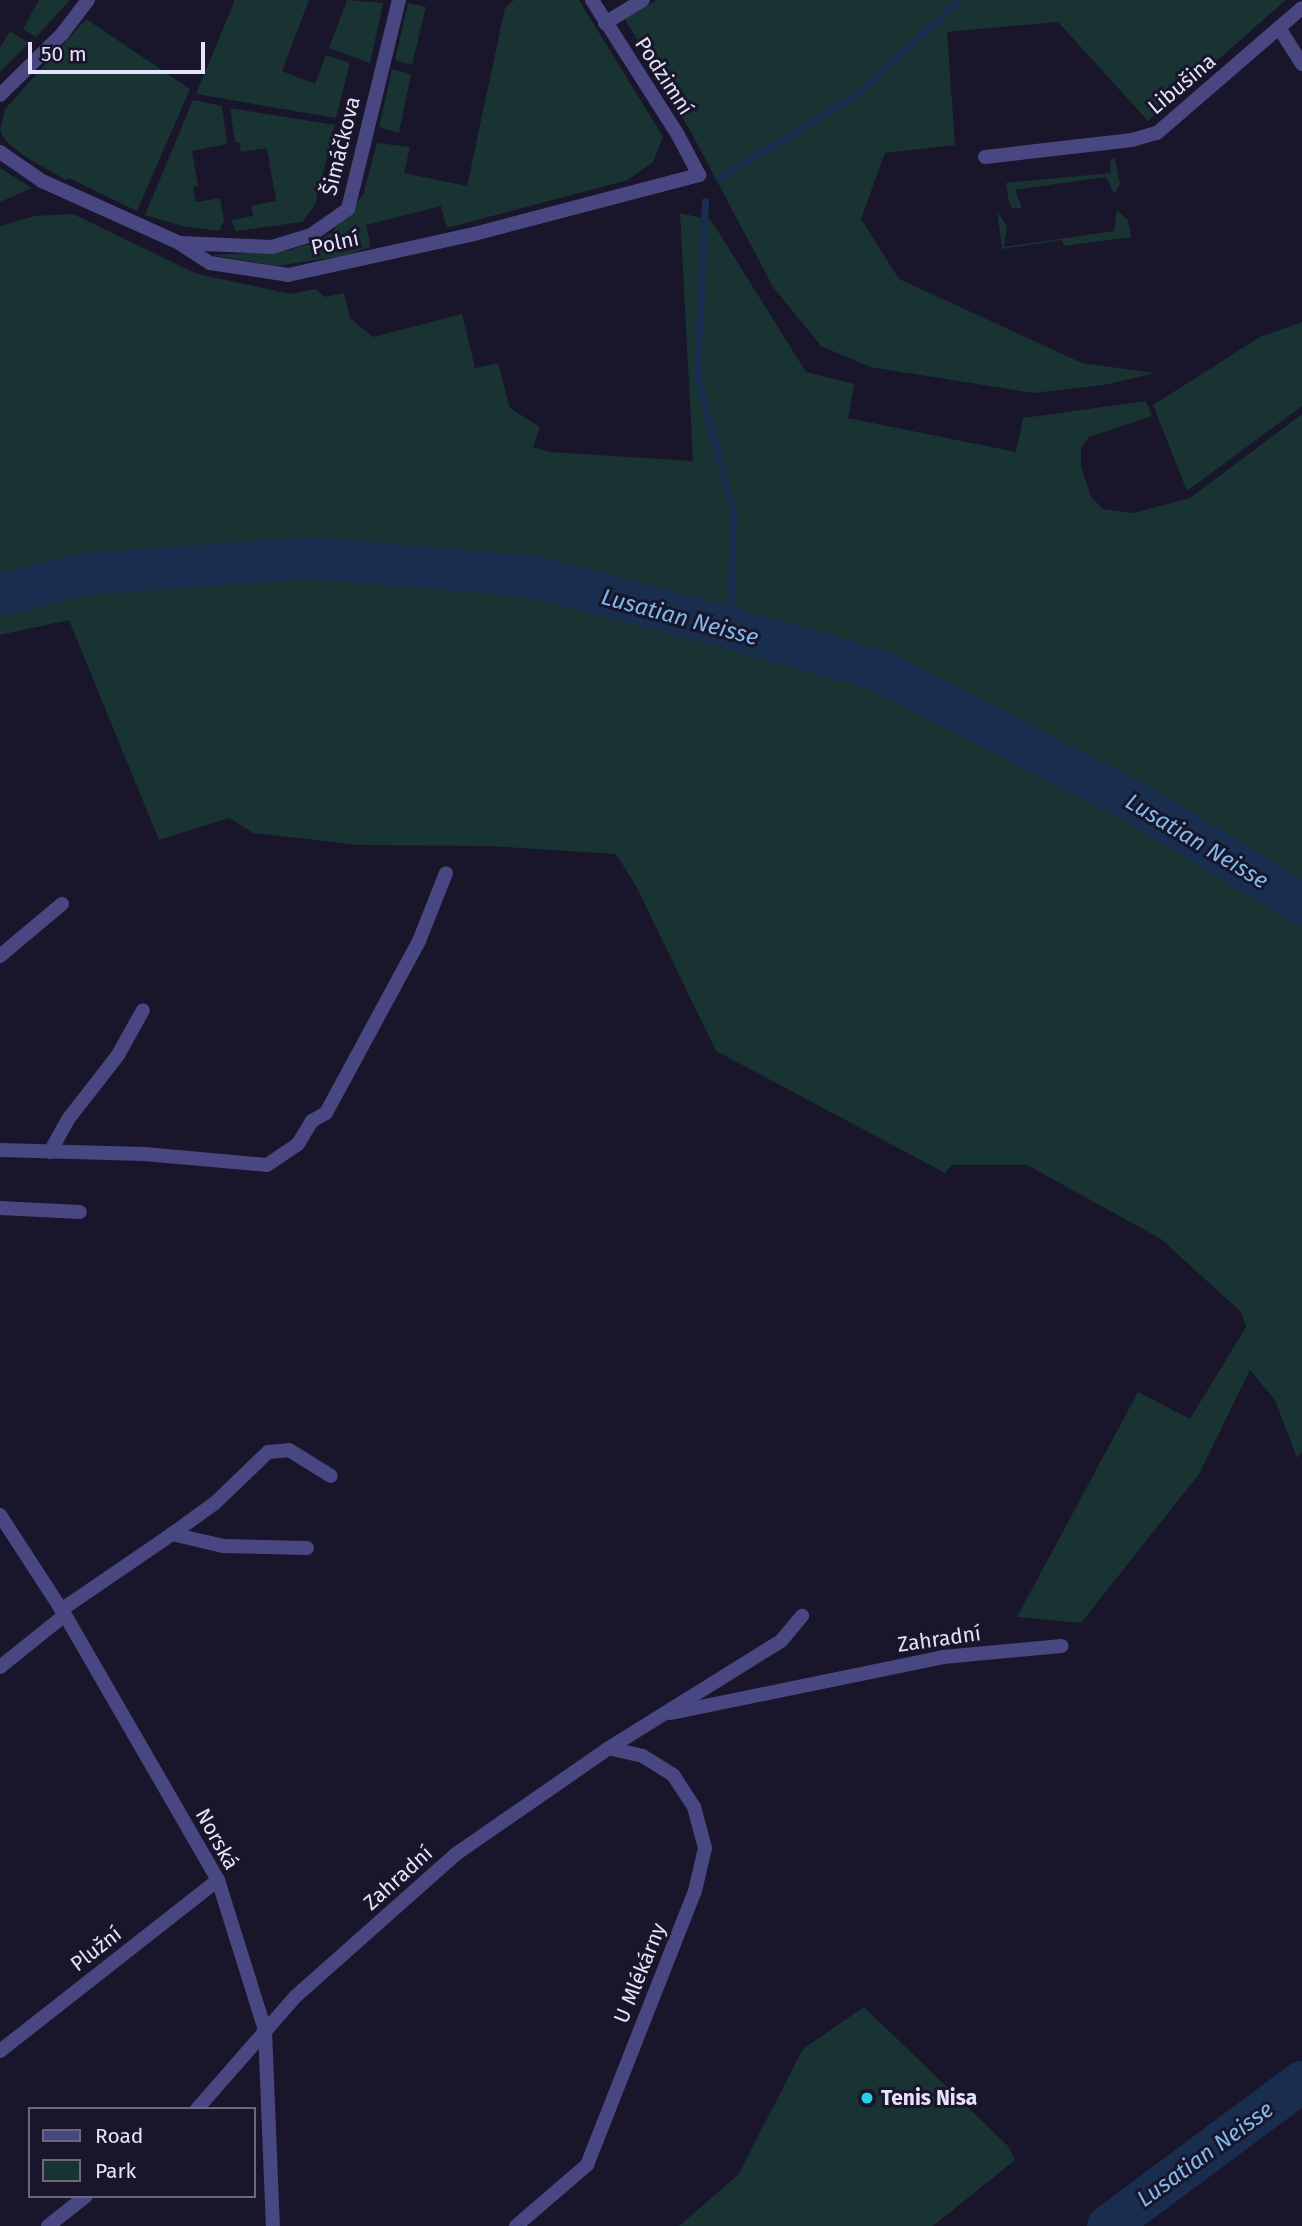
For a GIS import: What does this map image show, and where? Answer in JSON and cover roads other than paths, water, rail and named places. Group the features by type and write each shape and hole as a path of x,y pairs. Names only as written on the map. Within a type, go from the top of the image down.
{"street":[{"path":"0,95 62,34 88,0"},
{"name":"Šimáčkova","path":"179,243 272,247 311,235 348,209 399,0"},
{"name":"Podzimní","path":"592,0 678,135 699,175"},
{"path":"605,23 643,0"},
{"name":"Libušina","path":"985,157 1147,137 1169,124 1302,8"},
{"path":"1279,28 1302,64"},
{"name":"Polní","path":"0,152 42,181 179,243 209,263 288,275 474,234 699,175"},
{"path":"0,1150 144,1154 267,1165 298,1143 312,1121 326,1113 419,940 446,873"},
{"path":"0,956 62,904"},
{"path":"50,1152 69,1118 118,1055 143,1010"},
{"path":"0,1208 80,1212"},
{"path":"0,1667 63,1613 215,1503 268,1452 289,1450 331,1476"},
{"name":"Norská","path":"0,1515 63,1613 218,1880 265,2031 273,2226"},
{"path":"172,1534 223,1546 307,1548"},
{"name":"Zahradní","path":"199,2107 296,1996 457,1854 659,1715 781,1641 802,1616"},
{"name":"Zahradní","path":"659,1715 943,1657 1061,1646"},
{"name":"U Mlékárny","path":"516,2226 587,2165 695,1892 705,1848 694,1807 673,1775 643,1756 609,1748"},
{"name":"Plužní","path":"0,2051 218,1880"},
{"path":"48,2226 83,2198"}],"waterway":[{"path":"719,178 854,96 959,0"},
{"path":"705,201 697,375 733,513 730,628"},
{"name":"Lusatian Neisse","path":"0,595 82,574 309,558 530,576 881,671 1141,806 1302,904"},
{"name":"Lusatian Neisse","path":"1108,2226 1302,2082"}],"place":[{"name":"Tenis Nisa","path":"867,2098"}]}
